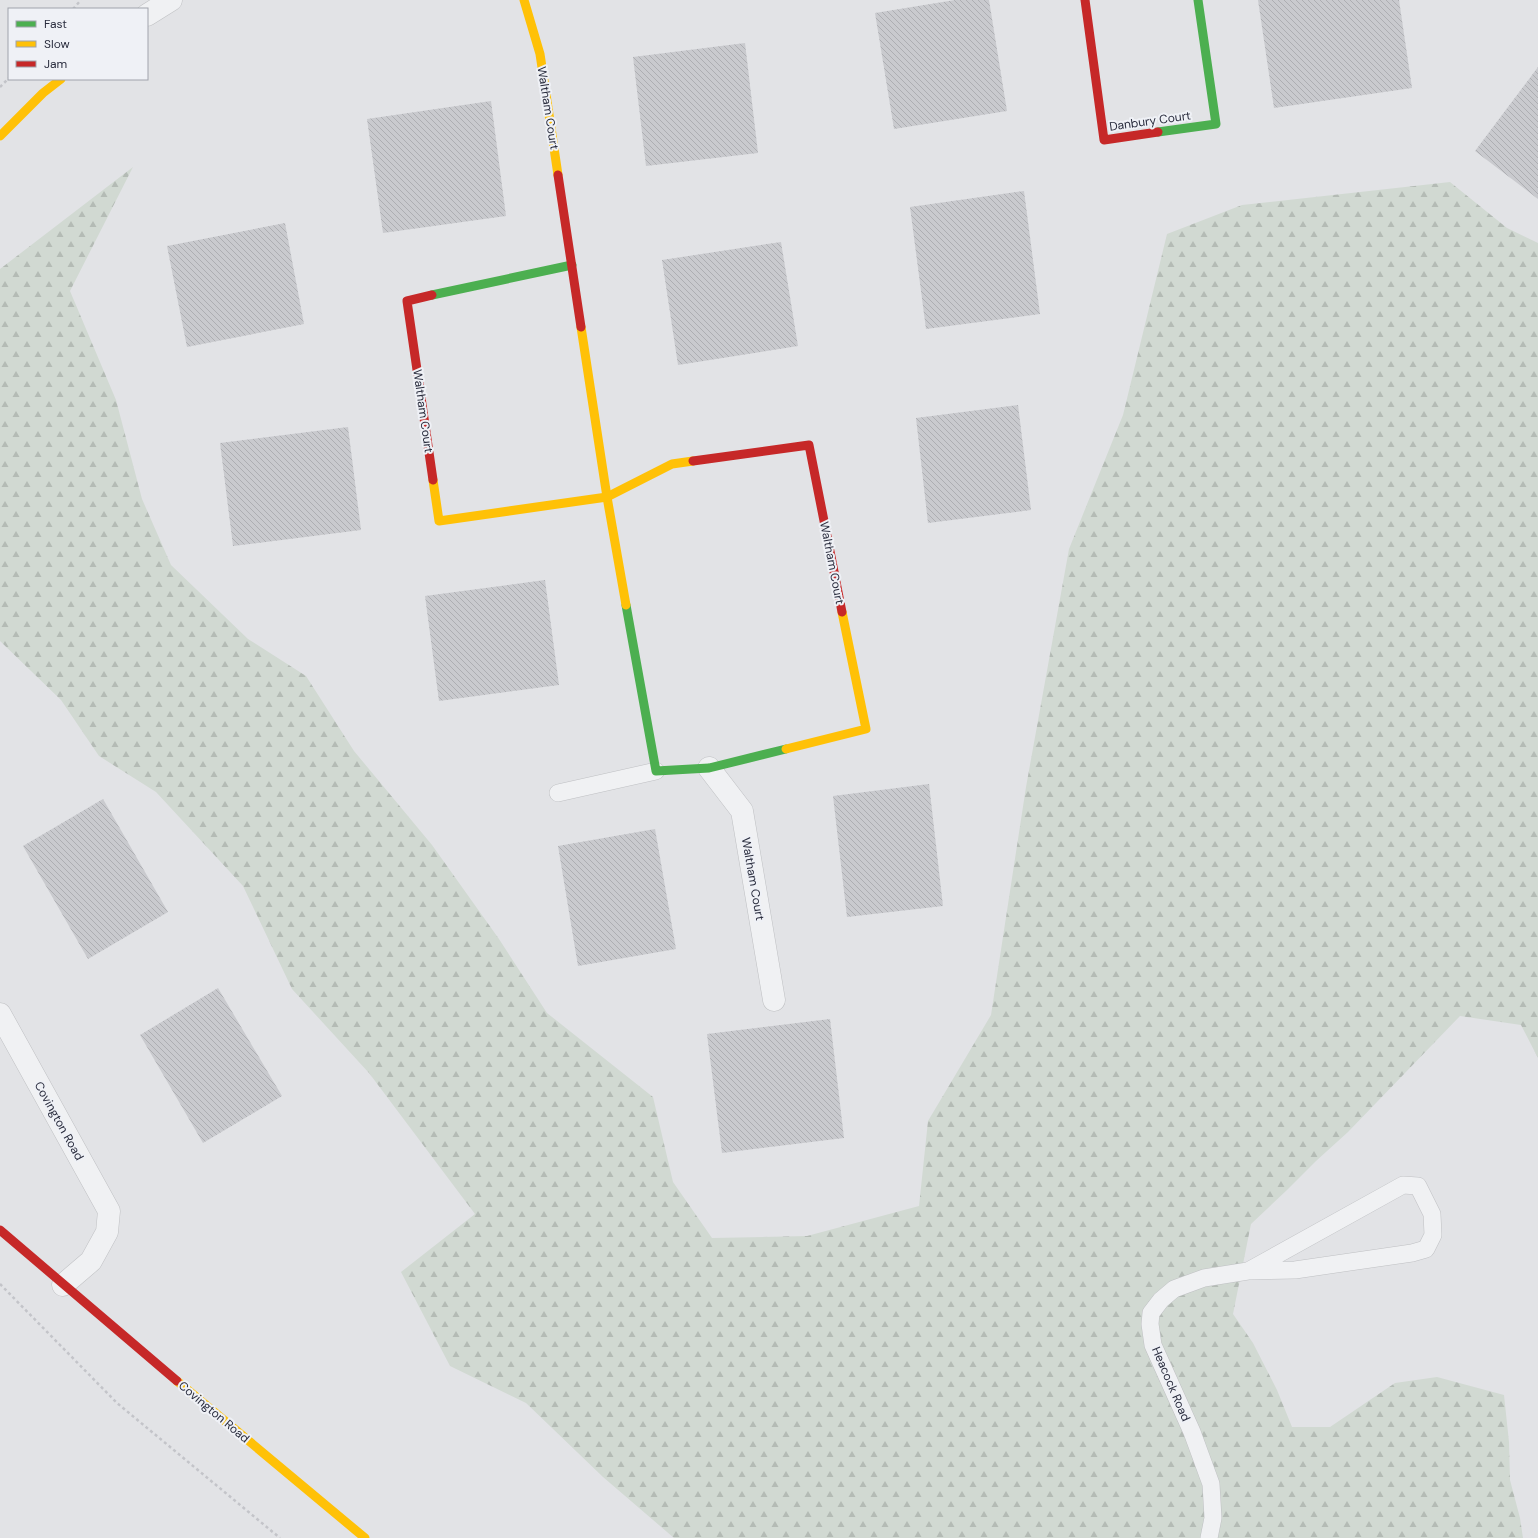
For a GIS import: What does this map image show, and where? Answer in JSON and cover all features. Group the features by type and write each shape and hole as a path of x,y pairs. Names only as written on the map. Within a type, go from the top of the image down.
{"street":[{"path":"148,14 171,0"},
{"name":"Waltham Court","path":"524,0 540,54 572,265 607,497 656,771 709,768 866,729 809,445 672,464 607,497 439,521 407,300 572,265"},
{"name":"Danbury Court","path":"1085,0 1104,140 1216,124 1198,0"},
{"path":"0,136 42,93 60,80"},
{"name":"Waltham Court","path":"709,768 742,811 774,1000"},
{"name":"Covington Road","path":"0,1014 109,1211 107,1232 91,1261 63,1285"},
{"name":"Covington Road","path":"0,1230 63,1285 365,1538"}],"lane":[{"path":"558,793 656,771"},
{"path":"1403,1185 1418,1186 1432,1214 1433,1235 1426,1249 1412,1253 1295,1270 1248,1271 1403,1185"},
{"name":"Heacock Road","path":"1209,1538 1213,1518 1211,1484 1192,1432 1154,1345 1150,1324 1151,1313 1161,1300 1174,1289 1204,1278 1248,1271"}],"path":[{"path":"74,8 81,0"},
{"path":"0,87 8,79"},
{"path":"0,1284 117,1403 280,1538"}],"green space":[{"path":"133,167 70,291 116,400 142,499 171,565 248,639 306,676 354,751 432,845 499,939 547,1013 653,1097 673,1182 712,1238 807,1236 919,1206 928,1121 991,1015 1026,787 1069,549 1123,415 1167,234 1242,205 1450,182 1507,228 1538,243 1538,1058 1521,1025 1460,1016 1348,1132 1251,1224 1233,1314 1253,1343 1277,1390 1292,1427 1330,1427 1395,1383 1437,1377 1504,1395 1509,1442 1510,1480 1520,1518 1523,1538 674,1538 603,1477 526,1403 450,1366 401,1272 475,1214 369,1073 292,989 243,886 156,792 99,756 61,700 0,641 0,269"}],"building":[{"path":"955,0 989,0 1007,111 894,129 875,13"},
{"path":"1258,0 1399,0 1412,88 1274,108"},
{"path":"745,43 758,153 646,166 633,57"},
{"path":"1538,67 1538,199 1475,151"},
{"path":"491,101 506,216 383,233 367,119"},
{"path":"1024,191 1040,314 926,329 910,207"},
{"path":"285,223 304,324 187,347 167,246"},
{"path":"781,242 798,346 678,365 662,260"},
{"path":"1018,405 1031,510 928,523 916,418"},
{"path":"348,427 361,530 233,546 220,443"},
{"path":"545,580 559,685 439,701 425,596"},
{"path":"929,784 943,906 847,917 833,796"},
{"path":"103,799 168,912 88,959 23,846"},
{"path":"655,829 676,949 578,966 558,846"},
{"path":"218,988 282,1096 203,1143 140,1035"},
{"path":"830,1019 844,1138 722,1153 707,1034"}],"traffic: fast":[{"path":"1158,132 1216,124 1198,0"},
{"path":"432,295 572,265"},
{"path":"626,605 656,771 709,768 786,749"}],"traffic: slow":[{"path":"524,0 540,54 558,175"},
{"path":"0,136 43,93 60,80"},
{"path":"581,327 607,497 626,605"},
{"path":"433,480 439,521 607,497 672,464 693,461"},
{"path":"786,749 866,729 842,612"},
{"path":"177,1381 365,1538"}],"traffic: jam":[{"path":"1085,0 1104,140 1158,132"},
{"path":"558,175 581,327"},
{"path":"432,295 407,301 433,480"},
{"path":"693,461 809,445 842,612"},
{"path":"0,1230 177,1381"}]}
